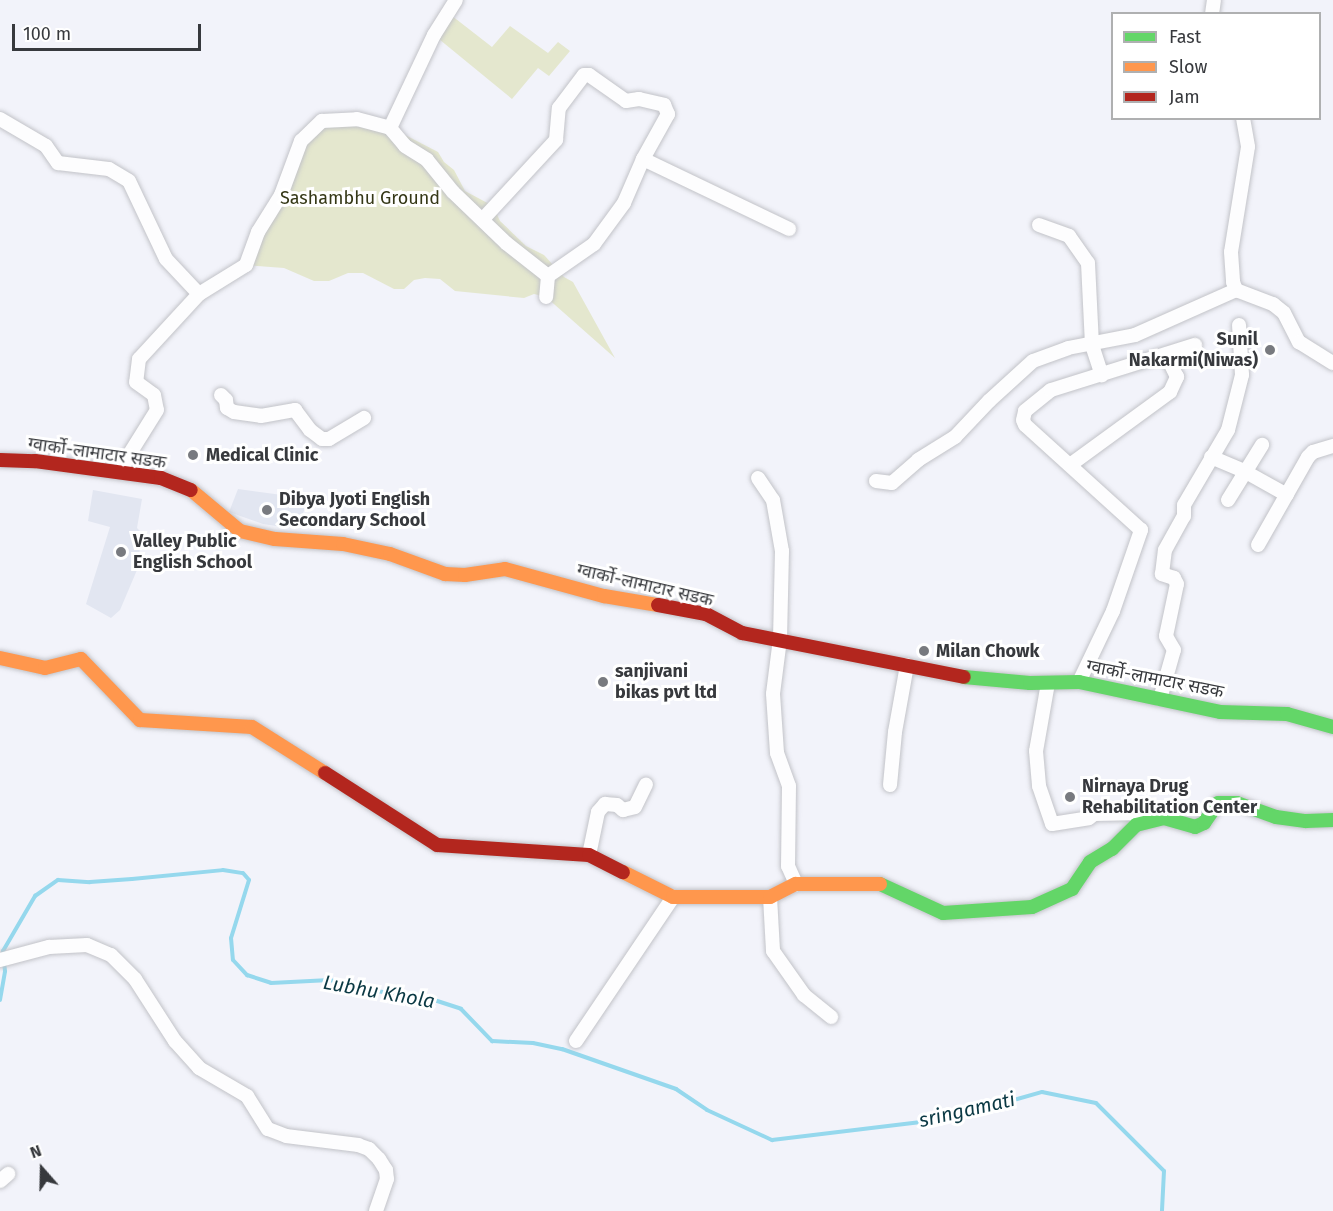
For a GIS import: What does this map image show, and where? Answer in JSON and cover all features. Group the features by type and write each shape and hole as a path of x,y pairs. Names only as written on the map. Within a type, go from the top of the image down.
{"street":[{"path":"390,128 434,35 456,0"},
{"path":"483,219 556,140 560,108 584,75 589,75 616,97 626,101 639,99 664,105 668,114 643,159 624,203 594,244 548,276 546,297"},
{"path":"0,119 46,146 58,163 109,169 129,181 166,259 199,294"},
{"path":"122,472 127,458 157,410 154,395 136,382 139,359 199,294 246,265 258,232 281,195 301,141 322,121 357,119 390,128 405,146 427,160 453,192 506,243 548,276"},
{"path":"1236,290 1231,268 1231,252 1248,147 1243,120"},
{"path":"643,159 789,229"},
{"path":"1039,225 1070,236 1088,263 1092,345 1101,375"},
{"path":"876,482 892,483 918,460 955,437 989,401 1033,361 1068,348 1092,345 1155,327 1236,290 1273,304 1284,313 1299,342 1333,363"},
{"path":"1160,699 1174,650 1166,636 1177,584 1174,578 1161,574 1165,550 1184,516 1184,505 1228,430 1242,375 1239,325"},
{"path":"1078,682 1113,611 1141,530 1025,425 1023,420 1025,411 1051,390 1195,345"},
{"path":"1071,465 1170,392 1177,377 1166,354"},
{"path":"221,395 226,400 227,408 234,412 261,416 295,410 310,430 322,439 329,438 364,418"},
{"path":"1228,500 1262,445"},
{"path":"1258,545 1308,457 1312,452 1333,446"},
{"path":"1211,457 1244,471 1287,495"},
{"name":"ग्वार्को-लामाटार सडक","path":"0,460 35,461 122,472 179,483 190,489 230,525 253,535 343,544 390,555 446,574 465,575 505,569 604,596 706,614 742,633 973,679 1048,683 1078,682 1220,712 1287,714 1333,727"},
{"path":"758,477 773,500 782,551 780,639 773,694 777,753 789,786 788,866 796,884"},
{"path":"0,658 45,668 81,659 140,720 252,727 437,845 589,855 673,897 770,897 796,884 883,884 943,913 1032,907 1072,889 1090,862 1112,849 1136,825 1142,823 1166,818 1195,827 1204,823 1210,811 1218,803 1252,807 1276,817 1306,821 1333,820"},
{"path":"890,784 895,732 907,665"},
{"path":"1048,683 1036,751 1039,786 1052,824 1089,818 1094,814 1133,813 1142,823"},
{"path":"589,855 598,812 605,804 616,805 623,810 635,807 646,784"},
{"path":"576,1041 673,897"},
{"path":"770,897 773,951 804,995 831,1017"},
{"path":"5,959 49,947 87,945 111,955 135,979 175,1041 199,1068 247,1096 268,1129 286,1136 358,1145 374,1154 386,1170 387,1179 376,1211"}],"shaded area":[{"name":"Dibya Jyoti English Secondary School","path":"238,489 282,495 305,508 297,529 263,524 229,512"},
{"name":"Valley Public English School","path":"93,490 142,499 137,528 142,533 137,570 120,610 111,618 86,604 110,527 88,521"}],"green space":[{"path":"447,12 492,47 510,26 548,53 558,42 570,51 549,76 538,68 512,99 434,35"},
{"name":"Sashambhu Ground","path":"322,121 384,124 438,152 444,162 454,170 465,191 493,206 500,221 526,246 544,255 564,277 573,282 615,358 546,297 534,294 524,298 455,291 440,279 425,278 414,280 404,289 394,289 363,273 348,273 329,281 314,281 284,268 246,265 301,141"}],"waterway":[{"name":"Lubhu Khola","path":"0,1000 5,971 3,951 35,896 58,880 90,882 223,870 243,873 249,880 231,938 233,960 247,975 271,983 330,980 367,990 425,997 461,1009 492,1041 533,1043 562,1049 676,1089 707,1110 772,1140 946,1119 1042,1092 1096,1103 1164,1171 1162,1211"}],"traffic: fast":[{"path":"964,677 1030,683 1079,682 1220,712 1287,714 1333,727"},
{"path":"880,884 943,913 1032,907 1072,889 1090,862 1112,849 1136,825 1164,818 1195,827 1204,823 1218,803 1237,803 1276,817 1306,821 1333,820"}],"traffic: slow":[{"path":"191,490 240,531 275,539 343,544 390,554 445,574 465,575 505,569 604,596 658,605"},
{"path":"0,658 45,668 81,659 140,720 252,727 325,773"},
{"path":"623,872 673,897 770,897 796,884 880,884"}],"traffic: jam":[{"path":"0,460 35,461 161,478 191,490"},
{"path":"658,605 706,614 742,633 964,677"},
{"path":"325,773 437,845 589,855 623,872"}],"place":[{"name":"Sunil Nakarmi(Niwas)","path":"1270,350"},
{"name":"Medical Clinic","path":"193,455"},
{"name":"Dibya Jyoti English Secondary School","path":"267,510"},
{"name":"Valley Public English School","path":"121,552"},
{"name":"Milan Chowk","path":"924,651"},
{"name":"sanjivani bikas pvt ltd","path":"603,682"},
{"name":"Nirnaya Drug Rehabilitation Center","path":"1070,797"}],"water label":[{"name":"sringamati","path":"967,1110"}]}
